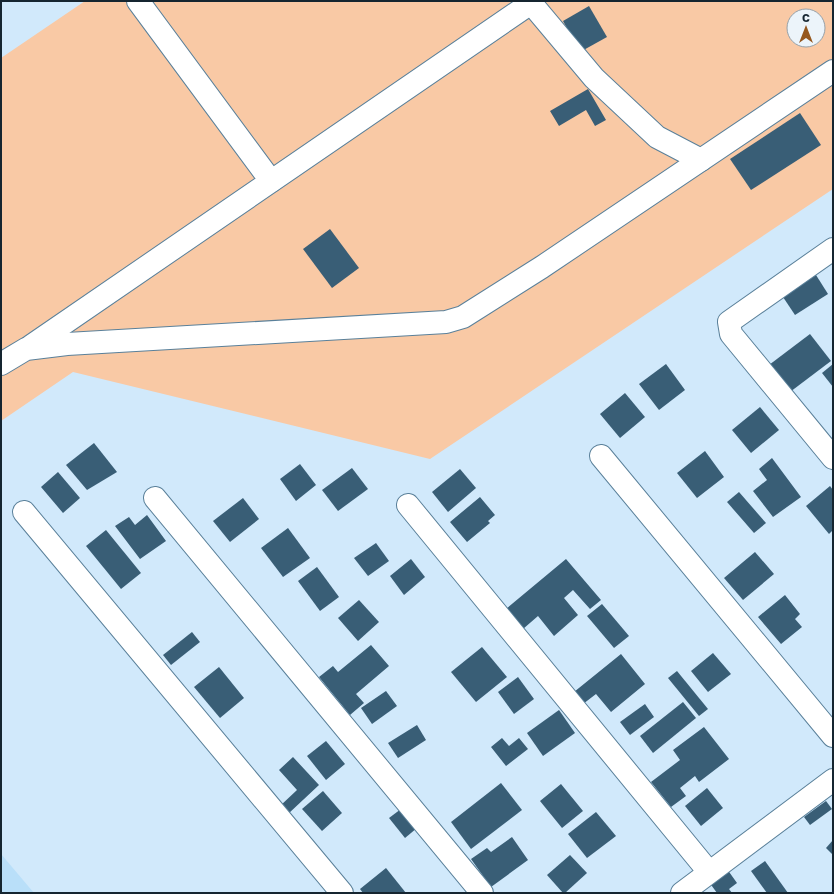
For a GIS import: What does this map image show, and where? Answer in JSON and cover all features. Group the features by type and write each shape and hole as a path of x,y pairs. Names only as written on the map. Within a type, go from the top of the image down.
{"street":[{"path":"138,1 271,181"},
{"path":"1,364 26,349 531,3 594,78 657,137 701,160"},
{"path":"26,349 66,344 446,322 463,317 542,267 833,71"},
{"path":"833,249 729,322 731,334 833,458"},
{"path":"601,456 833,736"},
{"path":"155,498 482,893"},
{"path":"408,505 709,872"},
{"path":"24,512 342,893"},
{"path":"682,893 833,780"}],"shaded area":[{"path":"85,1 833,1 833,189 430,459 73,372 1,421 1,58"},
{"path":"1,854 34,893 1,893"}],"building":[{"path":"589,6 607,37 580,52 563,21"},
{"path":"588,89 606,120 595,126 586,110 559,126 550,111"},
{"path":"800,113 821,145 751,190 730,159"},
{"path":"330,229 359,268 332,288 303,249"},
{"path":"816,275 828,294 795,315 783,297"},
{"path":"810,334 831,361 790,392 769,365"},
{"path":"666,364 685,390 659,410 639,384"},
{"path":"833,364 833,387 822,373"},
{"path":"625,393 645,417 620,438 600,414"},
{"path":"760,407 779,430 751,453 732,430"},
{"path":"94,443 117,472 87,490 66,465"},
{"path":"705,451 724,477 697,498 677,473"},
{"path":"772,458 801,497 773,517 753,491 767,480 759,469"},
{"path":"300,464 316,485 296,501 280,479"},
{"path":"352,468 368,489 338,511 322,490"},
{"path":"460,469 476,488 448,512 432,492"},
{"path":"58,472 80,498 63,513 41,487"},
{"path":"830,486 833,490 833,530 829,534 806,506"},
{"path":"739,492 766,523 754,533 727,502"},
{"path":"480,497 495,515 488,521 490,523 467,542 450,522"},
{"path":"243,498 259,519 230,542 213,521"},
{"path":"147,515 166,541 140,559 115,526 129,517 135,525"},
{"path":"288,528 310,558 283,577 261,548"},
{"path":"106,530 141,573 121,589 86,546"},
{"path":"376,543 389,561 368,576 354,558"},
{"path":"755,552 774,574 743,600 724,578"},
{"path":"411,559 425,577 404,595 390,576"},
{"path":"566,559 601,600 590,609 573,590 564,598 578,615 554,636 538,616 523,629 506,609"},
{"path":"317,567 339,597 320,611 298,581"},
{"path":"785,595 800,614 795,619 802,627 781,644 758,617"},
{"path":"359,600 379,622 358,641 338,618"},
{"path":"602,604 629,636 614,648 587,616"},
{"path":"192,632 200,642 171,665 163,655"},
{"path":"371,645 389,666 356,694 364,703 350,715 319,677 333,666 338,672"},
{"path":"482,647 507,677 476,702 451,672"},
{"path":"713,653 731,674 708,692 691,671"},
{"path":"621,654 645,684 611,712 596,694 583,704 574,692"},
{"path":"219,667 244,698 220,718 194,687"},
{"path":"677,671 708,709 699,716 668,678"},
{"path":"518,677 534,699 514,714 498,692"},
{"path":"386,691 397,706 372,724 361,708"},
{"path":"683,702 696,718 653,753 640,736"},
{"path":"645,704 654,717 630,735 620,722"},
{"path":"559,710 575,733 543,756 527,733"},
{"path":"417,725 426,740 398,758 388,743"},
{"path":"704,727 729,759 699,782 695,776 680,788 686,796 671,807 651,782 680,760 673,750"},
{"path":"502,738 509,746 519,738 528,749 506,766 491,747"},
{"path":"326,741 345,764 326,780 307,756"},
{"path":"293,757 319,785 288,814 280,806 297,790 279,770"},
{"path":"501,783 522,810 471,849 451,822"},
{"path":"561,784 583,811 562,828 540,801"},
{"path":"707,788 723,808 701,826 685,806"},
{"path":"323,791 342,813 322,831 302,809"},
{"path":"826,801 832,809 810,825 804,817"},
{"path":"401,809 417,828 405,838 389,818"},
{"path":"596,812 616,836 587,858 568,834"},
{"path":"512,837 528,860 491,887 471,859 487,848 491,852"},
{"path":"833,840 833,855 826,848"},
{"path":"570,855 587,873 565,893 563,893 547,875"},
{"path":"765,861 788,893 767,893 751,871"},
{"path":"386,868 406,893 363,893 360,889"},
{"path":"727,869 737,883 729,889 732,893 717,893 709,882"}]}
